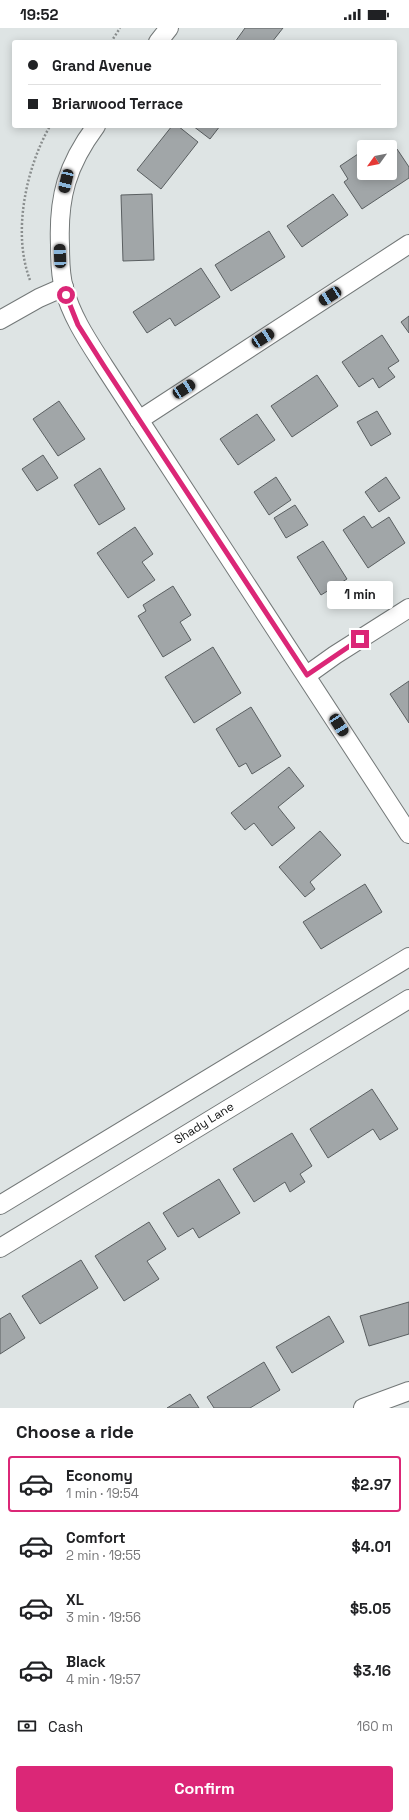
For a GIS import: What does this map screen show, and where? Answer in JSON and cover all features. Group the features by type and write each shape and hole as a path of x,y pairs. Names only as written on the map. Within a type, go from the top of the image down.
{"street":[{"path":"160,40 169,28"},
{"path":"95,128 75,159 66,181 60,207 60,256 64,287 78,325 409,834"},
{"path":"139,420 409,244"},
{"path":"0,320 39,298 64,287"},
{"path":"307,675 335,655 409,608"},
{"path":"0,1205 409,957"},
{"name":"Shady Lane","path":"0,1248 409,999"},
{"path":"363,1408 409,1391"}],"path":[{"path":"112,40 120,28"},
{"path":"39,298 26,266 23,246 23,222 26,194 32,165 39,145 49,128"}],"building":[{"path":"245,28 283,28 274,40 236,40"},
{"path":"170,128 180,128 198,142 161,189 137,170"},
{"path":"196,128 218,128 210,139"},
{"path":"397,149 409,167 409,178 362,209 344,182 348,179 340,166 357,155 357,180 397,180"},
{"path":"152,194 154,260 123,261 121,195"},
{"path":"333,194 348,215 302,247 287,226"},
{"path":"269,231 285,257 231,291 215,265"},
{"path":"201,268 220,297 175,326 170,318 147,333 133,312"},
{"path":"409,316 409,333 401,322"},
{"path":"382,335 399,361 388,368 395,377 379,388 373,378 359,387 342,362"},
{"path":"317,375 338,406 292,437 271,406"},
{"path":"59,401 85,439 58,456 33,419"},
{"path":"377,411 391,434 371,446 357,422"},
{"path":"257,414 275,440 238,465 220,439"},
{"path":"43,455 58,478 37,491 22,469"},
{"path":"100,468 125,509 99,525 74,485"},
{"path":"276,477 291,500 269,515 254,492"},
{"path":"386,477 400,498 379,512 365,492"},
{"path":"295,505 308,525 286,538 274,518"},
{"path":"364,516 372,528 389,517 405,543 368,568 343,530"},
{"path":"135,527 153,554 142,562 155,580 128,598 97,553"},
{"path":"323,541 347,579 321,595 297,557"},
{"path":"173,586 191,615 180,622 191,640 163,657 138,616 146,611 143,605"},
{"path":"213,647 241,693 194,723 165,677"},
{"path":"409,681 409,723 390,694"},
{"path":"251,707 281,756 252,774 246,763 239,767 216,729"},
{"path":"289,767 304,786 278,807 295,828 272,846 254,823 245,830 231,813"},
{"path":"320,831 341,855 310,882 315,889 305,897 279,867"},
{"path":"365,884 382,912 321,949 303,922"},
{"path":"372,1089 398,1129 380,1140 373,1129 328,1158 310,1129"},
{"path":"292,1133 312,1166 300,1174 305,1182 290,1192 285,1182 254,1202 233,1169"},
{"path":"219,1179 240,1213 199,1238 193,1228 178,1237 163,1213"},
{"path":"149,1222 166,1249 147,1261 159,1279 124,1301 95,1256"},
{"path":"81,1260 98,1288 40,1324 22,1296"},
{"path":"409,1302 409,1334 369,1346 360,1316"},
{"path":"10,1313 25,1338 0,1354 0,1319"},
{"path":"329,1316 344,1342 292,1373 276,1347"},
{"path":"264,1362 280,1390 250,1408 214,1408 207,1397"},
{"path":"190,1394 199,1408 167,1408"}],"route":[{"path":"66,295 78,325 104,366 307,675 360,639"}]}
